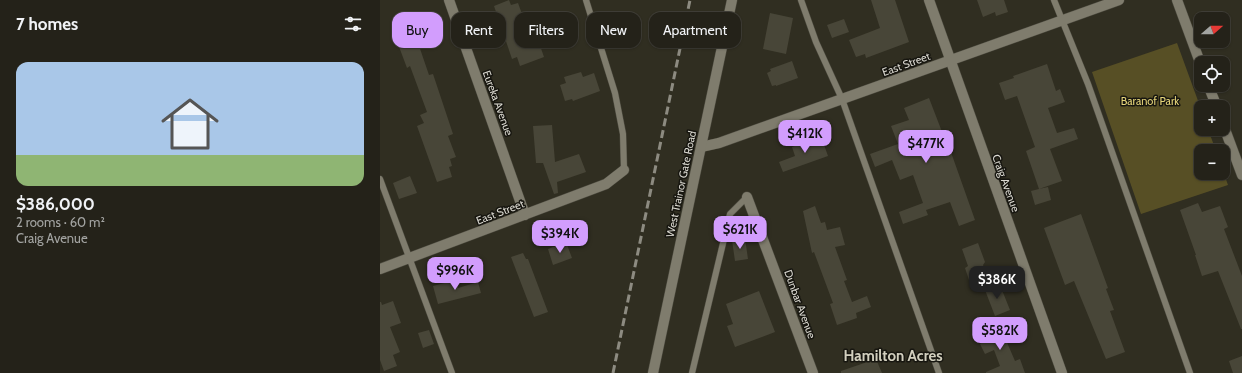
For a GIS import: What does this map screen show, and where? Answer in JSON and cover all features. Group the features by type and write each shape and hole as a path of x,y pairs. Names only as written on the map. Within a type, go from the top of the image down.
{"street":[{"name":"Eureka Avenue","path":"449,0 525,215"},
{"name":"West Trainor Gate Road","path":"653,373 732,0"},
{"name":"Craig Avenue","path":"929,0 1062,373"},
{"name":"East Street","path":"701,147 719,143 1119,0"},
{"path":"1177,0 1198,56"},
{"path":"1227,136 1242,175"},
{"name":"East Street","path":"380,269 606,184 624,170"},
{"name":"Dunbar Avenue","path":"747,197 812,373"}],"lane":[{"path":"586,0 615,93 623,134 624,170"},
{"path":"801,0 816,42 842,99 939,373"},
{"path":"1054,0 1090,92 1190,373"},
{"path":"380,179 408,258 452,373"},
{"path":"692,373 730,214 747,197"}],"green space":[{"name":"Baranof Park","path":"1177,43 1198,100 1194,100 1194,136 1211,136 1213,144 1194,144 1194,180 1226,180 1228,185 1141,214 1092,72"}],"building":[{"path":"509,0 511,5 518,3 521,12 514,12 514,48 541,48 544,57 520,66 517,57 512,59 506,41 506,12 496,12 494,6"},
{"path":"871,0 895,0 909,42 866,58 865,54 856,57 849,40 880,28"},
{"path":"977,0 1004,0 1008,12 996,16 995,12 983,17"},
{"path":"770,13 793,18 786,54 763,49"},
{"path":"844,19 849,32 832,38 827,25"},
{"path":"400,48 420,48 429,75 433,74 453,134 448,136 456,157 450,159 452,166 449,167 452,177 437,182 417,126 424,123 420,115 427,112 410,66 407,68"},
{"path":"792,61 798,78 772,86 767,73 771,71 770,69"},
{"path":"1047,64 1056,91 1060,89 1065,102 1048,108 1057,133 1074,128 1078,139 1050,149 1062,181 1039,189 1026,151 1035,147 1017,96 1005,100 999,83 1014,78 1013,76"},
{"path":"581,72 583,77 594,73 600,91 573,101 572,99 565,101 560,85 566,83 564,77"},
{"path":"929,98 945,141 947,141 975,220 959,226 950,202 926,210 928,215 903,224 899,212 923,203 913,175 900,180 892,160 875,167 870,154 898,144 891,126 909,120 904,108"},
{"path":"552,125 555,162 579,154 586,172 557,182 558,193 554,194 543,163 536,163 533,126"},
{"path":"816,138 817,140 822,139 828,156 783,172 779,162 795,156 792,147"},
{"path":"410,176 417,193 399,199 393,183"},
{"path":"1048,187 1051,200 1035,205 1031,191"},
{"path":"1198,203 1202,212 1220,206 1228,227 1224,229 1242,276 1242,329 1218,271 1202,276 1180,210"},
{"path":"815,206 821,223 825,222 827,230 840,227 845,245 835,247 847,280 844,281 852,302 867,296 871,307 856,313 857,318 837,325 830,304 833,303 814,252 812,253 803,211"},
{"path":"1081,214 1108,288 1106,289 1114,310 1110,311 1125,352 1106,359 1074,281 1065,285 1044,228"},
{"path":"745,238 748,259 735,261 732,240"},
{"path":"566,242 572,258 553,265 548,249"},
{"path":"978,243 985,262 983,265 986,274 969,280 965,268 968,266 962,249"},
{"path":"523,253 526,259 528,259 548,312 534,317 511,257"},
{"path":"456,280 458,288 478,282 481,293 438,304 433,286"},
{"path":"1000,285 1010,310 995,316 985,290"},
{"path":"759,291 775,332 735,347 727,326 733,324 726,304"},
{"path":"393,301 401,323 390,327 400,352 393,355 397,366 384,371 380,360 380,302 382,305"},
{"path":"999,324 1015,361 1020,359 1025,373 986,373 1000,366 994,350 985,354 980,344 983,342 978,333"},
{"path":"429,330 434,344 423,348 418,333"},
{"path":"1242,356 1242,373 1233,373 1229,361"},
{"path":"876,359 882,373 841,373 841,371"}],"railway":[{"path":"613,373 690,0"}],"district":[{"name":"Hamilton Acres","path":"893,356"}]}
